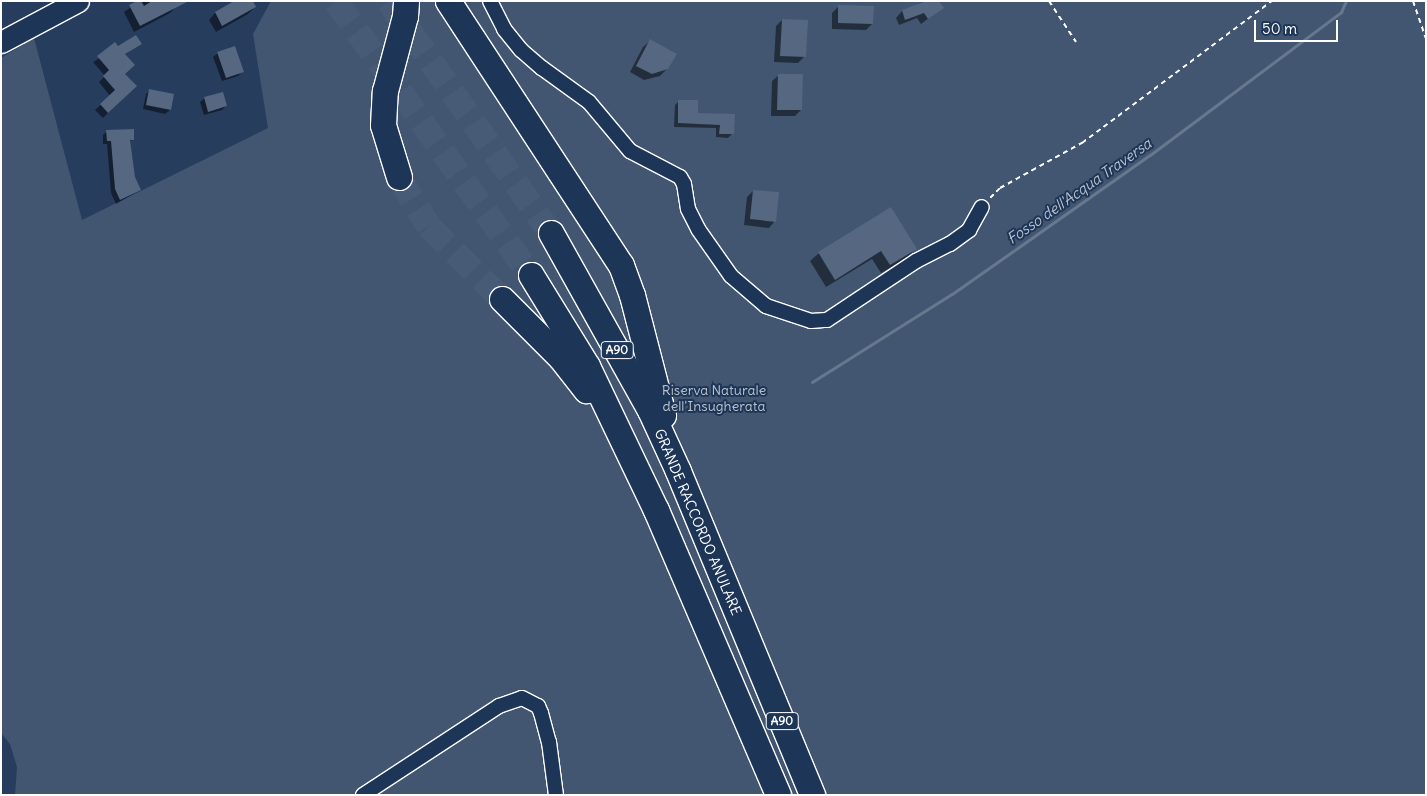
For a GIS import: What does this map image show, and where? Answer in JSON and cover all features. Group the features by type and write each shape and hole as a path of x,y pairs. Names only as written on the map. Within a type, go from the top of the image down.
{"highway":[{"path":"399,177 383,125 384,91 405,16 406,1"},
{"path":"448,1 621,265 632,295 678,470"},
{"name":"GRANDE RACCORDO ANULARE","path":"552,232 650,410 678,470 812,795"},
{"name":"A90","path":"531,275 587,366 656,510 778,795"},
{"path":"502,299 560,358 619,433"}],"main road":[{"path":"1,42 78,1"}],"street":[{"path":"490,1 504,28 521,50 542,68 589,102 630,151 680,177 684,184 688,210 698,229 731,276 766,306 811,321 827,320 916,262 950,244 969,230 982,207"},
{"path":"363,795 499,706 522,698 538,706 542,713 549,742 556,795"}],"path":[{"path":"1049,1 1076,42"},
{"path":"982,207 1000,188 1082,144 1272,1"},
{"path":"1413,1 1426,38"}],"green space":[{"name":"Riserva Naturale dell'Insugherata","path":"271,1 1426,1 1426,795 15,795 17,767 10,744 1,733 1,58 34,38 82,220 268,128 253,34"}],"building":[{"path":"141,1 144,6 152,1 189,1 140,26 129,5"},
{"path":"234,1 253,1 256,7 222,26 215,12"},
{"path":"926,1 939,1 944,8 928,19 924,13 905,20 902,10"},
{"path":"838,5 874,6 873,24 838,23"},
{"path":"782,19 808,20 806,57 780,56"},
{"path":"136,35 142,44 125,54 135,65 125,74 137,86 108,113 100,104 115,90 103,76 109,70 97,56 115,42 118,46"},
{"path":"650,39 677,54 668,69 652,74 636,66"},
{"path":"235,46 244,72 226,78 217,52"},
{"path":"778,74 803,74 802,110 777,110"},
{"path":"149,89 174,94 171,110 146,105"},
{"path":"223,92 227,106 208,112 204,97"},
{"path":"678,100 698,100 698,113 735,114 734,134 719,134 720,125 678,123"},
{"path":"134,129 134,140 130,140 135,177 141,190 120,200 115,189 111,141 107,141 106,130"},
{"path":"753,190 779,192 776,222 750,219"},
{"path":"891,207 917,249 890,265 881,251 835,280 818,252"}],"waterway":[{"name":"Fosso dell'Acqua Traversa","path":"812,382 952,294 1150,155 1341,12 1346,1"}],"tunnel":[{"path":"336,1 531,275"},
{"path":"389,1 551,233"},
{"path":"399,177 429,226 502,299"}]}
